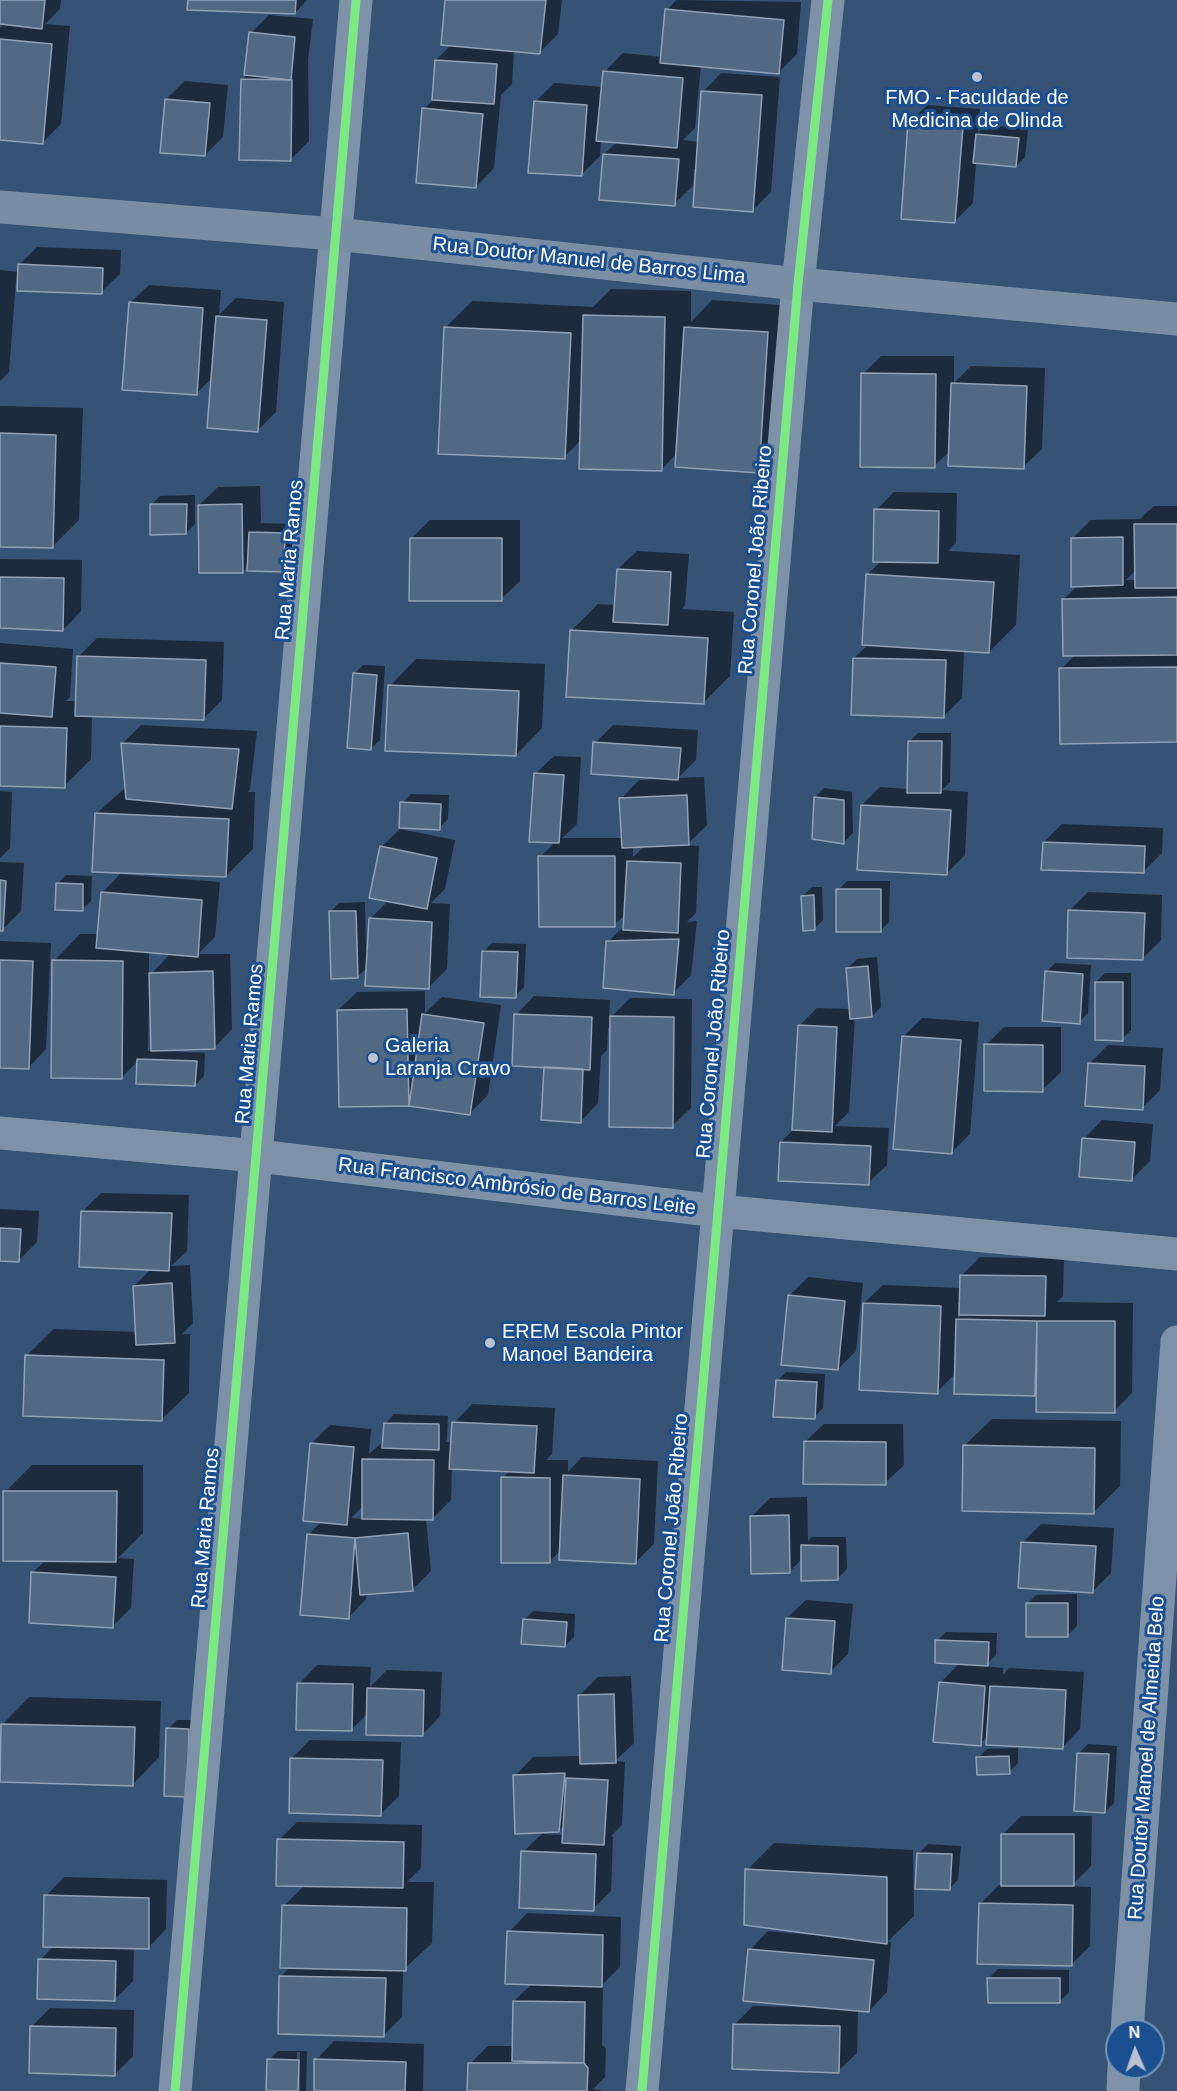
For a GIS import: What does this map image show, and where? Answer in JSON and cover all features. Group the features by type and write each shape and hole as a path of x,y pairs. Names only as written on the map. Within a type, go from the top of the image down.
{"street":[{"name":"Rua Maria Ramos","path":"175,2091 258,1156 356,0"},
{"name":"Rua Coronel João Ribeiro","path":"642,2091 798,284 828,0"},
{"name":"Rua Doutor Manuel de Barros Lima","path":"0,207 335,234 798,284 1177,319"},
{"name":"Rua Francisco Ambrósio de Barros Leite","path":"0,1133 258,1156 717,1211 1177,1254"},
{"name":"Rua Doutor Manoel de Almeida Belo","path":"1128,2019 1177,1342"}],"building":[{"path":"0,0 45,0 42,29 0,24"},
{"path":"188,0 296,0 295,14 187,10"},
{"path":"445,0 546,0 540,54 441,45"},
{"path":"665,9 784,20 779,74 660,63"},
{"path":"249,32 295,37 291,80 244,75"},
{"path":"0,39 52,44 43,144 0,140"},
{"path":"435,60 497,64 494,104 432,100"},
{"path":"603,71 683,78 677,148 596,141"},
{"path":"241,79 292,80 291,161 239,160"},
{"path":"701,91 762,95 753,212 693,207"},
{"path":"165,99 210,103 205,156 160,153"},
{"path":"534,101 587,105 582,176 528,173"},
{"path":"422,108 483,114 476,188 416,183"},
{"path":"908,122 963,127 955,223 901,219"},
{"path":"976,134 1019,138 1016,167 973,163"},
{"path":"603,154 679,159 675,206 599,200"},
{"path":"18,264 103,268 102,294 17,291"},
{"path":"129,302 203,308 197,395 122,390"},
{"path":"583,315 665,317 662,471 579,469"},
{"path":"216,316 267,320 258,432 207,428"},
{"path":"444,327 571,333 565,459 438,454"},
{"path":"684,327 768,332 759,473 675,467"},
{"path":"861,373 936,374 935,468 860,467"},
{"path":"951,383 1027,386 1024,469 948,466"},
{"path":"0,433 56,435 53,548 0,547"},
{"path":"150,504 187,504 186,534 150,535"},
{"path":"242,504 243,573 199,573 198,505"},
{"path":"874,509 939,511 938,563 873,562"},
{"path":"1134,524 1177,524 1177,588 1135,588"},
{"path":"249,532 285,533 284,572 247,571"},
{"path":"1123,537 1123,585 1071,587 1071,538"},
{"path":"410,538 502,538 502,601 409,601"},
{"path":"617,569 671,572 668,625 613,622"},
{"path":"866,574 994,582 989,653 862,645"},
{"path":"0,577 64,578 63,631 0,628"},
{"path":"1177,597 1177,655 1063,656 1062,599"},
{"path":"570,630 708,638 704,704 566,697"},
{"path":"77,656 206,660 204,720 75,716"},
{"path":"853,658 946,660 944,718 851,715"},
{"path":"0,663 56,667 52,717 0,713"},
{"path":"1177,667 1177,742 1060,744 1059,668"},
{"path":"353,673 377,675 371,750 347,748"},
{"path":"388,685 519,691 516,756 385,751"},
{"path":"0,726 67,728 65,788 0,786"},
{"path":"908,741 942,741 941,793 907,793"},
{"path":"593,742 681,748 678,780 591,774"},
{"path":"121,743 239,749 232,809 126,799"},
{"path":"534,773 564,775 559,843 529,842"},
{"path":"687,795 689,845 622,848 619,798"},
{"path":"814,797 844,800 844,844 812,839"},
{"path":"400,802 441,804 440,830 399,828"},
{"path":"861,805 951,810 947,875 857,870"},
{"path":"95,813 229,819 226,877 92,872"},
{"path":"1043,842 1145,846 1144,873 1041,870"},
{"path":"380,846 437,858 427,909 369,898"},
{"path":"538,856 615,856 615,927 539,927"},
{"path":"627,861 681,863 678,933 623,930"},
{"path":"0,880 6,881 3,931 0,931"},
{"path":"56,883 83,884 83,911 55,910"},
{"path":"836,889 881,889 881,932 836,932"},
{"path":"101,892 202,900 198,957 96,948"},
{"path":"814,895 815,930 803,931 801,896"},
{"path":"1068,910 1145,913 1143,960 1067,958"},
{"path":"329,911 356,911 358,978 331,979"},
{"path":"369,918 432,922 429,989 365,986"},
{"path":"679,939 674,995 603,988 606,941"},
{"path":"482,951 518,952 516,998 480,997"},
{"path":"0,960 33,961 29,1069 0,1068"},
{"path":"52,960 123,961 122,1079 51,1078"},
{"path":"868,966 872,1017 850,1019 846,968"},
{"path":"213,971 215,1049 151,1051 149,973"},
{"path":"1045,971 1083,974 1080,1024 1042,1021"},
{"path":"1095,982 1123,982 1123,1041 1095,1040"},
{"name":"Galeria Laranja Cravo","path":"407,1009 409,1106 339,1107 337,1010"},
{"path":"422,1014 484,1023 470,1115 409,1106"},
{"path":"514,1014 592,1017 590,1070 512,1066"},
{"path":"610,1016 674,1017 673,1128 609,1127"},
{"path":"798,1025 837,1027 832,1132 792,1130"},
{"path":"902,1036 961,1040 952,1154 893,1149"},
{"path":"984,1044 1043,1045 1043,1092 984,1091"},
{"path":"137,1059 197,1061 195,1086 136,1084"},
{"path":"1088,1063 1145,1066 1143,1110 1085,1106"},
{"path":"544,1067 583,1069 581,1123 541,1120"},
{"path":"1082,1138 1135,1142 1132,1181 1079,1177"},
{"path":"780,1142 871,1146 869,1185 778,1181"},
{"path":"81,1211 172,1213 169,1271 79,1267"},
{"path":"0,1228 21,1229 19,1262 0,1261"},
{"path":"960,1275 1046,1276 1045,1316 959,1315"},
{"path":"172,1283 175,1343 136,1345 133,1286"},
{"path":"788,1295 845,1301 838,1370 781,1365"},
{"path":"863,1303 941,1306 938,1394 859,1390"},
{"path":"956,1319 1037,1321 1035,1396 954,1394"},
{"path":"1037,1321 1115,1321 1115,1413 1036,1412"},
{"path":"25,1355 164,1360 162,1421 23,1416"},
{"path":"776,1380 817,1382 815,1419 773,1417"},
{"path":"452,1422 537,1426 534,1473 449,1469"},
{"path":"384,1423 439,1424 439,1450 382,1448"},
{"path":"804,1441 886,1442 886,1485 803,1484"},
{"path":"310,1443 354,1447 347,1525 303,1521"},
{"path":"963,1445 1095,1448 1094,1514 962,1511"},
{"path":"362,1459 434,1460 433,1520 362,1519"},
{"path":"563,1475 640,1479 636,1564 559,1560"},
{"path":"501,1477 550,1478 550,1563 501,1563"},
{"path":"3,1491 117,1491 116,1562 3,1561"},
{"path":"789,1515 790,1573 751,1574 750,1516"},
{"path":"408,1533 413,1591 360,1595 355,1538"},
{"path":"307,1534 355,1538 349,1619 300,1615"},
{"path":"1021,1542 1096,1546 1093,1593 1018,1588"},
{"path":"801,1545 838,1546 838,1580 801,1581"},
{"path":"31,1572 116,1577 113,1628 29,1623"},
{"path":"1026,1603 1068,1603 1068,1637 1026,1637"},
{"path":"786,1618 835,1621 831,1674 782,1670"},
{"path":"523,1619 567,1622 565,1647 521,1644"},
{"path":"935,1640 989,1642 988,1666 935,1663"},
{"path":"939,1682 985,1686 981,1746 933,1742"},
{"path":"297,1683 353,1684 352,1731 296,1730"},
{"path":"990,1686 1066,1690 1063,1749 986,1745"},
{"path":"367,1688 424,1690 423,1736 366,1735"},
{"path":"614,1694 616,1763 580,1764 578,1695"},
{"path":"1,1724 135,1727 133,1786 0,1782"},
{"path":"166,1728 189,1729 187,1797 164,1796"},
{"path":"1077,1753 1109,1754 1105,1813 1074,1811"},
{"path":"1009,1756 1010,1774 977,1775 976,1757"},
{"path":"290,1758 383,1760 381,1816 289,1813"},
{"path":"565,1773 559,1832 515,1834 513,1775"},
{"path":"566,1778 608,1780 604,1845 562,1843"},
{"path":"1001,1834 1074,1834 1074,1886 1001,1886"},
{"path":"277,1839 404,1842 403,1888 276,1886"},
{"path":"521,1851 596,1854 594,1911 519,1908"},
{"path":"917,1853 952,1854 950,1890 915,1889"},
{"path":"745,1869 887,1877 887,1944 744,1925"},
{"path":"44,1895 149,1898 149,1949 43,1947"},
{"path":"979,1903 1073,1905 1072,1966 977,1964"},
{"path":"282,1905 407,1908 406,1971 280,1968"},
{"path":"507,1931 603,1935 602,1987 505,1984"},
{"path":"748,1949 874,1960 869,2012 743,2001"},
{"path":"38,1959 116,1961 115,2001 37,1999"},
{"path":"279,1976 386,1978 384,2037 278,2034"},
{"path":"987,1978 1060,1978 1060,2003 988,2003"},
{"path":"513,2001 585,2002 584,2063 512,2061"},
{"path":"733,2024 840,2026 839,2073 732,2069"},
{"path":"30,2026 116,2028 115,2076 29,2073"},
{"path":"267,2059 299,2060 298,2091 266,2091"},
{"path":"314,2059 406,2062 405,2091 314,2091"},
{"path":"468,2063 584,2063 588,2068 587,2091 467,2091"}],"cycle path":[{"path":"175,2091 356,0"},
{"path":"642,2091 798,284 828,0"}],"place":[{"name":"FMO - Faculdade de Medicina de Olinda","path":"977,77"},
{"name":"Galeria Laranja Cravo","path":"373,1058"},
{"name":"EREM Escola Pintor Manoel Bandeira","path":"490,1343"}]}
